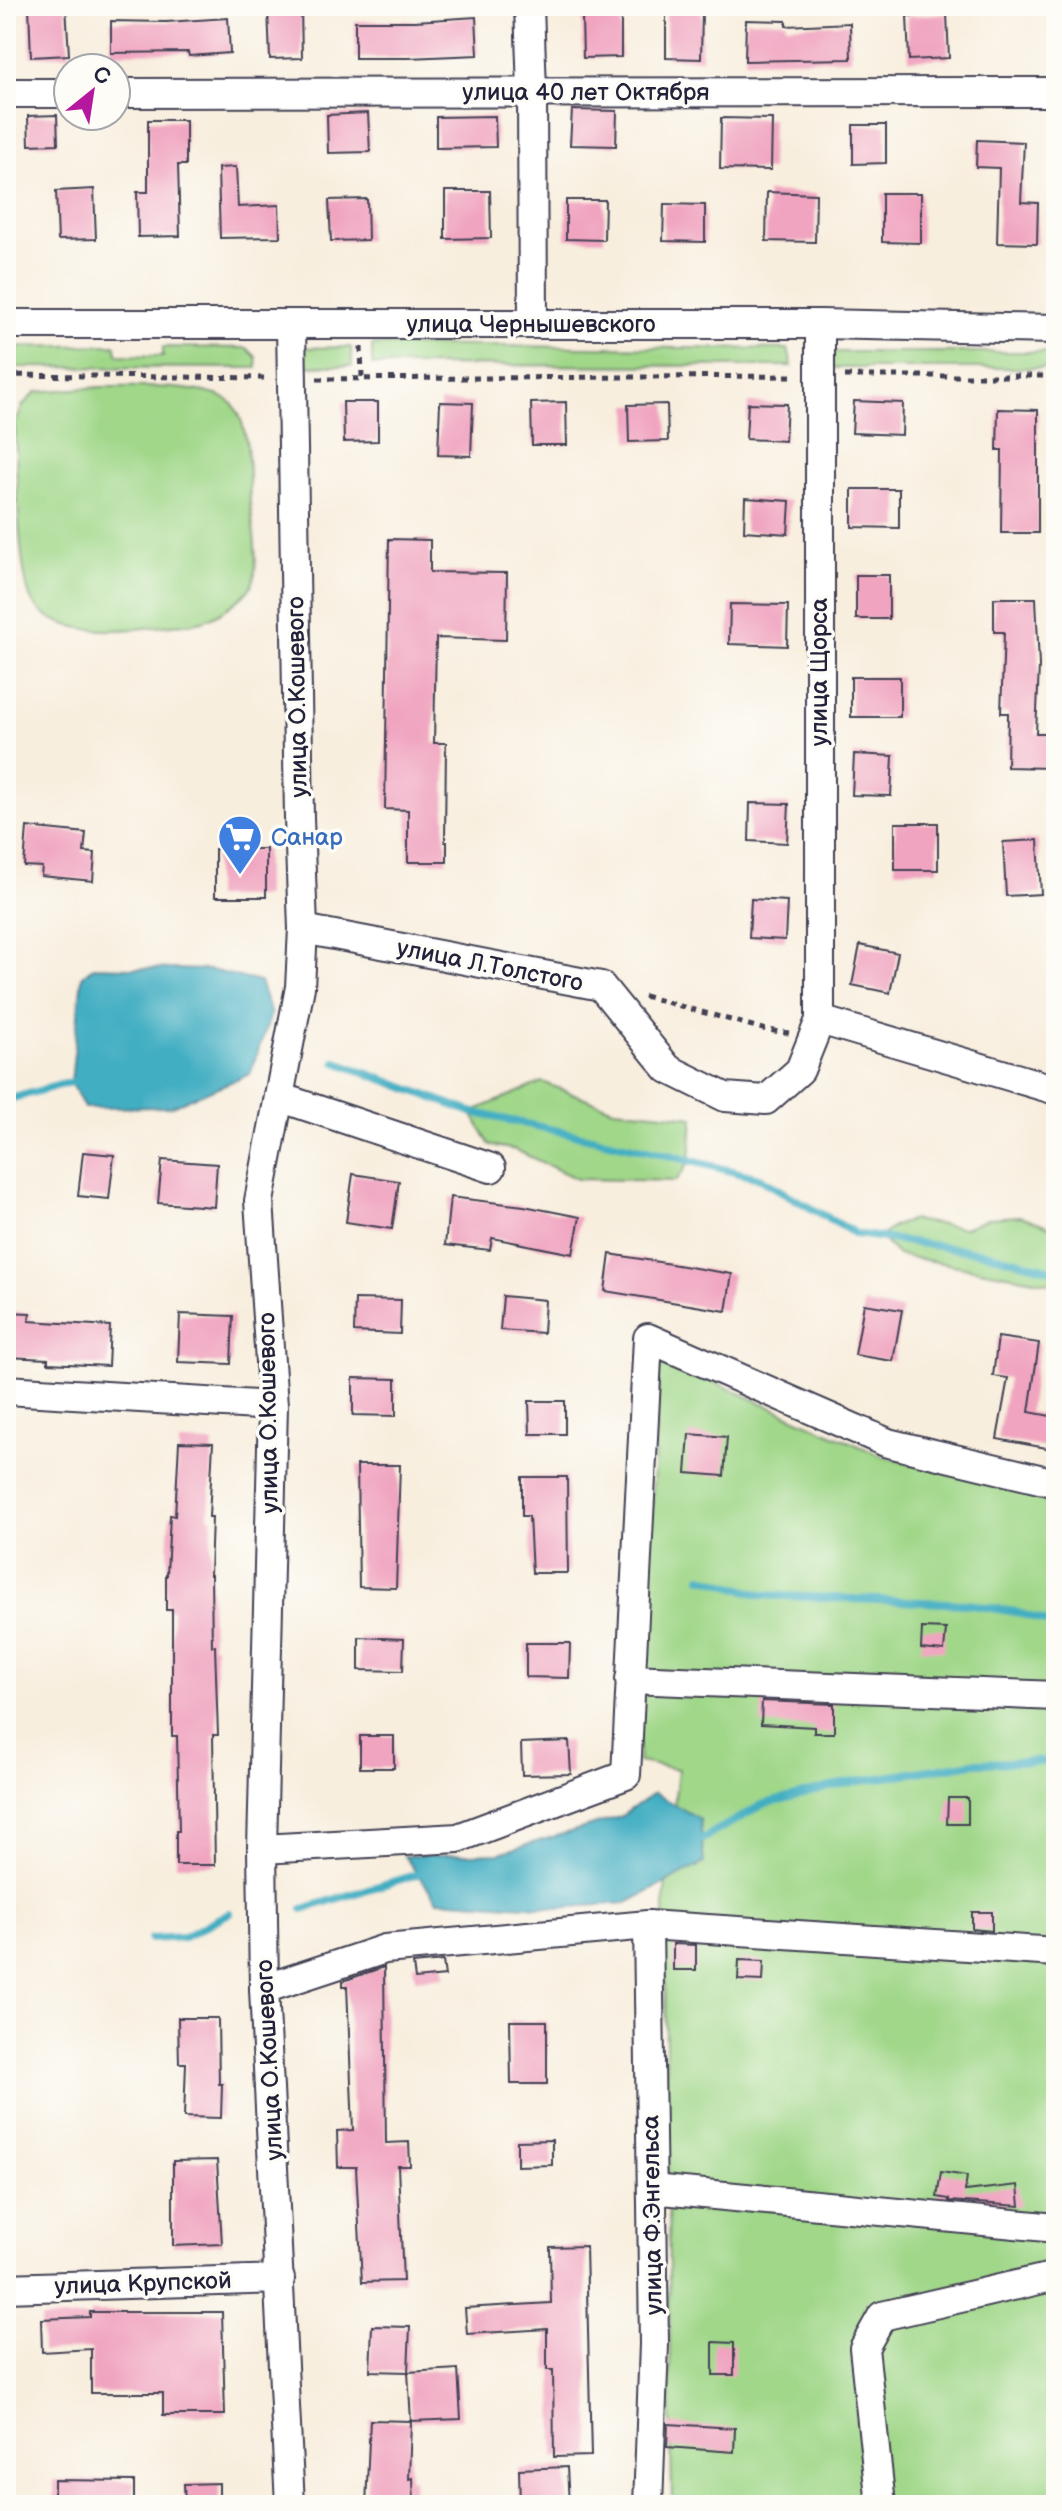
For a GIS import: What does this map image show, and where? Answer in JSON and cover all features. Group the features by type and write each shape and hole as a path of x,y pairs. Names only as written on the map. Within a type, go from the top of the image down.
{"street":[{"path":"529,6 533,324"},
{"name":"улица 40 лет Октября","path":"132,93 1056,92"},
{"path":"6,93 52,93"},
{"name":"улица Чернышевского","path":"6,324 820,324 1056,329"},
{"name":"улица О.Кошевого","path":"290,2505 264,1989 262,1849 273,1406 259,1201 300,987 303,929 291,324"},
{"name":"улица Щорса","path":"817,1028 820,324"},
{"name":"улица Л.Толстого","path":"303,929 601,986 668,1069 725,1097 766,1100 800,1070 817,1028"},
{"path":"817,1028 1056,1090"},
{"path":"279,1097 491,1168"},
{"path":"262,1849 458,1838 626,1775 648,1338 888,1443 1056,1483"},
{"path":"6,1390 273,1406"},
{"path":"630,1679 1056,1696"},
{"path":"264,1989 385,1949 648,1925 1056,1952"},
{"name":"улица Ф.Энгельса","path":"648,1925 654,2344 648,2505"},
{"path":"652,2189 1056,2228"},
{"path":"881,2505 864,2348 882,2316 1056,2276"},
{"name":"улица Крупской","path":"6,2288 280,2279"}],"path":[{"path":"361,339 362,378"},
{"path":"6,375 291,378 1056,376"},
{"path":"601,986 676,1003 767,1030 817,1028"}],"green space":[{"path":"115,345 118,355 163,356 163,347 247,348 256,357 257,368 6,367 6,347"},
{"path":"372,345 788,349 792,366 372,365"},
{"path":"351,347 352,366 302,366 302,348"},
{"path":"831,352 1051,352 1056,368 833,368"},
{"path":"101,387 194,390 226,399 235,407 246,441 255,569 248,591 213,617 190,624 98,630 61,623 34,604 28,591 21,547 15,425 23,405 36,392"},
{"path":"542,1082 614,1109 693,1117 690,1161 676,1181 577,1179 516,1150 490,1145 471,1112"},
{"path":"1021,1216 1056,1229 1056,1284 898,1255 880,1237 894,1226 912,1220 964,1228 989,1218"},
{"path":"660,1358 884,1457 1056,1496 1056,2505 672,2505 664,1901 678,1769 638,1762"}],"water":[{"path":"93,967 211,970 260,982 271,1014 250,1074 170,1107 84,1108 71,1082 82,977"},
{"path":"654,1793 700,1819 704,1863 627,1903 555,1908 437,1900 404,1856 499,1853 620,1817"}],"building":[{"path":"66,6 69,52 31,57 29,7"},
{"path":"301,6 302,58 270,59 268,7"},
{"path":"666,12 702,12 701,59 666,58"},
{"path":"947,14 949,58 909,60 907,16"},
{"path":"621,16 621,57 583,58 582,17"},
{"path":"476,17 478,55 355,58 355,21"},
{"path":"228,18 230,53 189,56 188,52 111,52 111,21 166,22"},
{"path":"746,20 786,21 786,26 850,23 851,59 745,61"},
{"path":"572,110 617,111 616,146 570,145"},
{"path":"368,113 370,152 328,153 327,115"},
{"path":"52,115 52,132 58,132 58,144 29,145 28,116"},
{"path":"495,116 496,147 436,148 436,117"},
{"path":"721,118 772,119 771,170 720,169"},
{"path":"148,120 186,120 186,165 178,165 180,236 138,237 137,192 148,192"},
{"path":"853,125 886,125 886,163 853,164"},
{"path":"977,140 1024,142 1021,202 1038,203 1037,244 997,243 999,168 976,167"},
{"path":"236,167 238,207 279,205 280,237 220,238 218,168"},
{"path":"94,189 96,239 58,240 56,191"},
{"path":"445,191 490,191 491,238 445,239"},
{"path":"767,192 816,194 815,242 766,241"},
{"path":"882,193 921,193 921,243 882,242"},
{"path":"367,199 368,240 331,241 329,200"},
{"path":"566,200 605,200 604,240 566,239"},
{"path":"664,204 705,205 705,242 663,241"},
{"path":"854,401 903,403 902,435 852,433"},
{"path":"343,402 378,402 378,441 344,442"},
{"path":"440,402 473,403 471,456 438,455"},
{"path":"566,402 567,445 532,445 531,403"},
{"path":"748,403 787,404 785,441 746,439"},
{"path":"667,404 668,441 629,442 628,405"},
{"path":"998,409 1038,410 1038,533 1001,533 1002,450 997,450"},
{"path":"852,489 899,489 899,528 852,527"},
{"path":"745,498 790,501 788,534 744,531"},
{"path":"389,539 430,540 430,572 507,573 506,640 436,638 434,743 446,743 447,862 408,862 408,810 385,809"},
{"path":"856,575 889,575 889,619 856,619"},
{"path":"994,598 1036,598 1039,666 1036,733 1051,733 1051,768 1007,767 1008,713 1001,713 1004,632 994,632"},
{"path":"730,604 788,605 787,646 729,644"},
{"path":"851,677 900,677 900,717 851,717"},
{"path":"854,754 893,756 891,796 852,795"},
{"path":"750,803 789,804 787,843 749,841"},
{"path":"895,823 938,823 938,870 895,870"},
{"path":"27,827 86,833 84,852 95,853 93,881 41,876 42,867 24,866"},
{"path":"1038,840 1041,894 1006,896 1003,842"},
{"path":"215,849 266,849 266,897 215,897"},
{"path":"751,899 787,901 785,940 749,938"},
{"path":"860,945 898,953 890,993 852,985"},
{"path":"83,1152 114,1155 109,1199 78,1196"},
{"path":"162,1160 217,1164 214,1207 158,1203"},
{"path":"353,1174 399,1181 392,1229 346,1222"},
{"path":"450,1197 580,1217 573,1254 492,1238 490,1250 445,1245"},
{"path":"610,1254 732,1274 726,1311 605,1291"},
{"path":"503,1296 545,1300 543,1333 500,1330"},
{"path":"355,1299 401,1300 400,1334 354,1332"},
{"path":"864,1304 902,1310 893,1361 855,1355"},
{"path":"6,1312 30,1313 29,1321 110,1326 108,1366 6,1357"},
{"path":"180,1314 233,1316 231,1364 178,1362"},
{"path":"998,1337 1039,1343 1029,1412 1056,1417 1052,1449 997,1439 1008,1378 993,1376"},
{"path":"353,1378 396,1379 396,1416 353,1415"},
{"path":"529,1401 565,1401 565,1434 530,1434"},
{"path":"689,1434 727,1437 724,1476 686,1473"},
{"path":"179,1442 213,1443 209,1517 212,1517 210,1575 218,1735 213,1735 215,1865 176,1865 176,1831 179,1831 177,1736 172,1736 172,1610 166,1610 166,1575 170,1515 175,1516"},
{"path":"357,1465 400,1465 396,1588 359,1587"},
{"path":"522,1477 567,1477 568,1573 532,1573 529,1516 522,1516"},
{"path":"922,1628 946,1629 944,1651 921,1649"},
{"path":"359,1637 404,1639 403,1671 359,1670"},
{"path":"526,1643 570,1643 569,1678 526,1677"},
{"path":"762,1701 834,1704 834,1733 814,1733 814,1727 761,1724"},
{"path":"360,1736 394,1736 394,1768 360,1768"},
{"path":"569,1741 571,1774 522,1775 521,1743"},
{"path":"948,1798 968,1798 968,1824 947,1824"},
{"path":"972,1912 992,1912 992,1931 972,1929"},
{"path":"673,1944 696,1945 696,1970 673,1970"},
{"path":"739,1960 764,1961 763,1981 738,1980"},
{"path":"443,1961 445,1976 415,1979 413,1964"},
{"path":"384,1967 386,2143 409,2142 410,2166 398,2166 403,2281 362,2282 356,2167 338,2167 337,2131 353,2130 347,1986 343,1986 343,1981"},
{"path":"178,2018 218,2018 221,2118 184,2117 186,2063 179,2063"},
{"path":"510,2021 547,2021 547,2084 511,2084"},
{"path":"552,2140 552,2165 517,2166 517,2141"},
{"path":"217,2160 222,2244 173,2246 173,2161"},
{"path":"941,2172 967,2176 965,2191 1018,2185 1020,2206 949,2201 937,2197"},
{"path":"586,2246 591,2456 554,2457 553,2370 547,2370 547,2329 467,2334 465,2308 551,2303 550,2247"},
{"path":"90,2312 222,2312 225,2415 163,2415 163,2393 91,2393 91,2349 42,2352 41,2319 90,2317"},
{"path":"372,2326 410,2327 408,2372 370,2371"},
{"path":"713,2342 734,2343 734,2375 713,2375"},
{"path":"458,2369 461,2419 411,2421 408,2372"},
{"path":"370,2420 411,2421 409,2479 413,2478 414,2505 366,2505"},
{"path":"668,2424 735,2428 734,2452 667,2447"},
{"path":"567,2467 569,2505 520,2505 519,2469"},
{"path":"54,2480 134,2481 134,2505 54,2505"},
{"path":"219,2483 219,2505 185,2505 184,2484"}],"waterway":[{"path":"336,1062 471,1112 759,1178 856,1234 985,1253 1056,1271"},
{"path":"6,1100 71,1082"},
{"path":"702,1577 761,1595 968,1604 1015,1612 1056,1625"},
{"path":"702,1839 764,1804 842,1784 973,1763 1056,1761"},
{"path":"303,1909 418,1874"},
{"path":"151,1939 184,1937 229,1913"}],"place":[{"name":"Санар","path":"240,876"}]}
